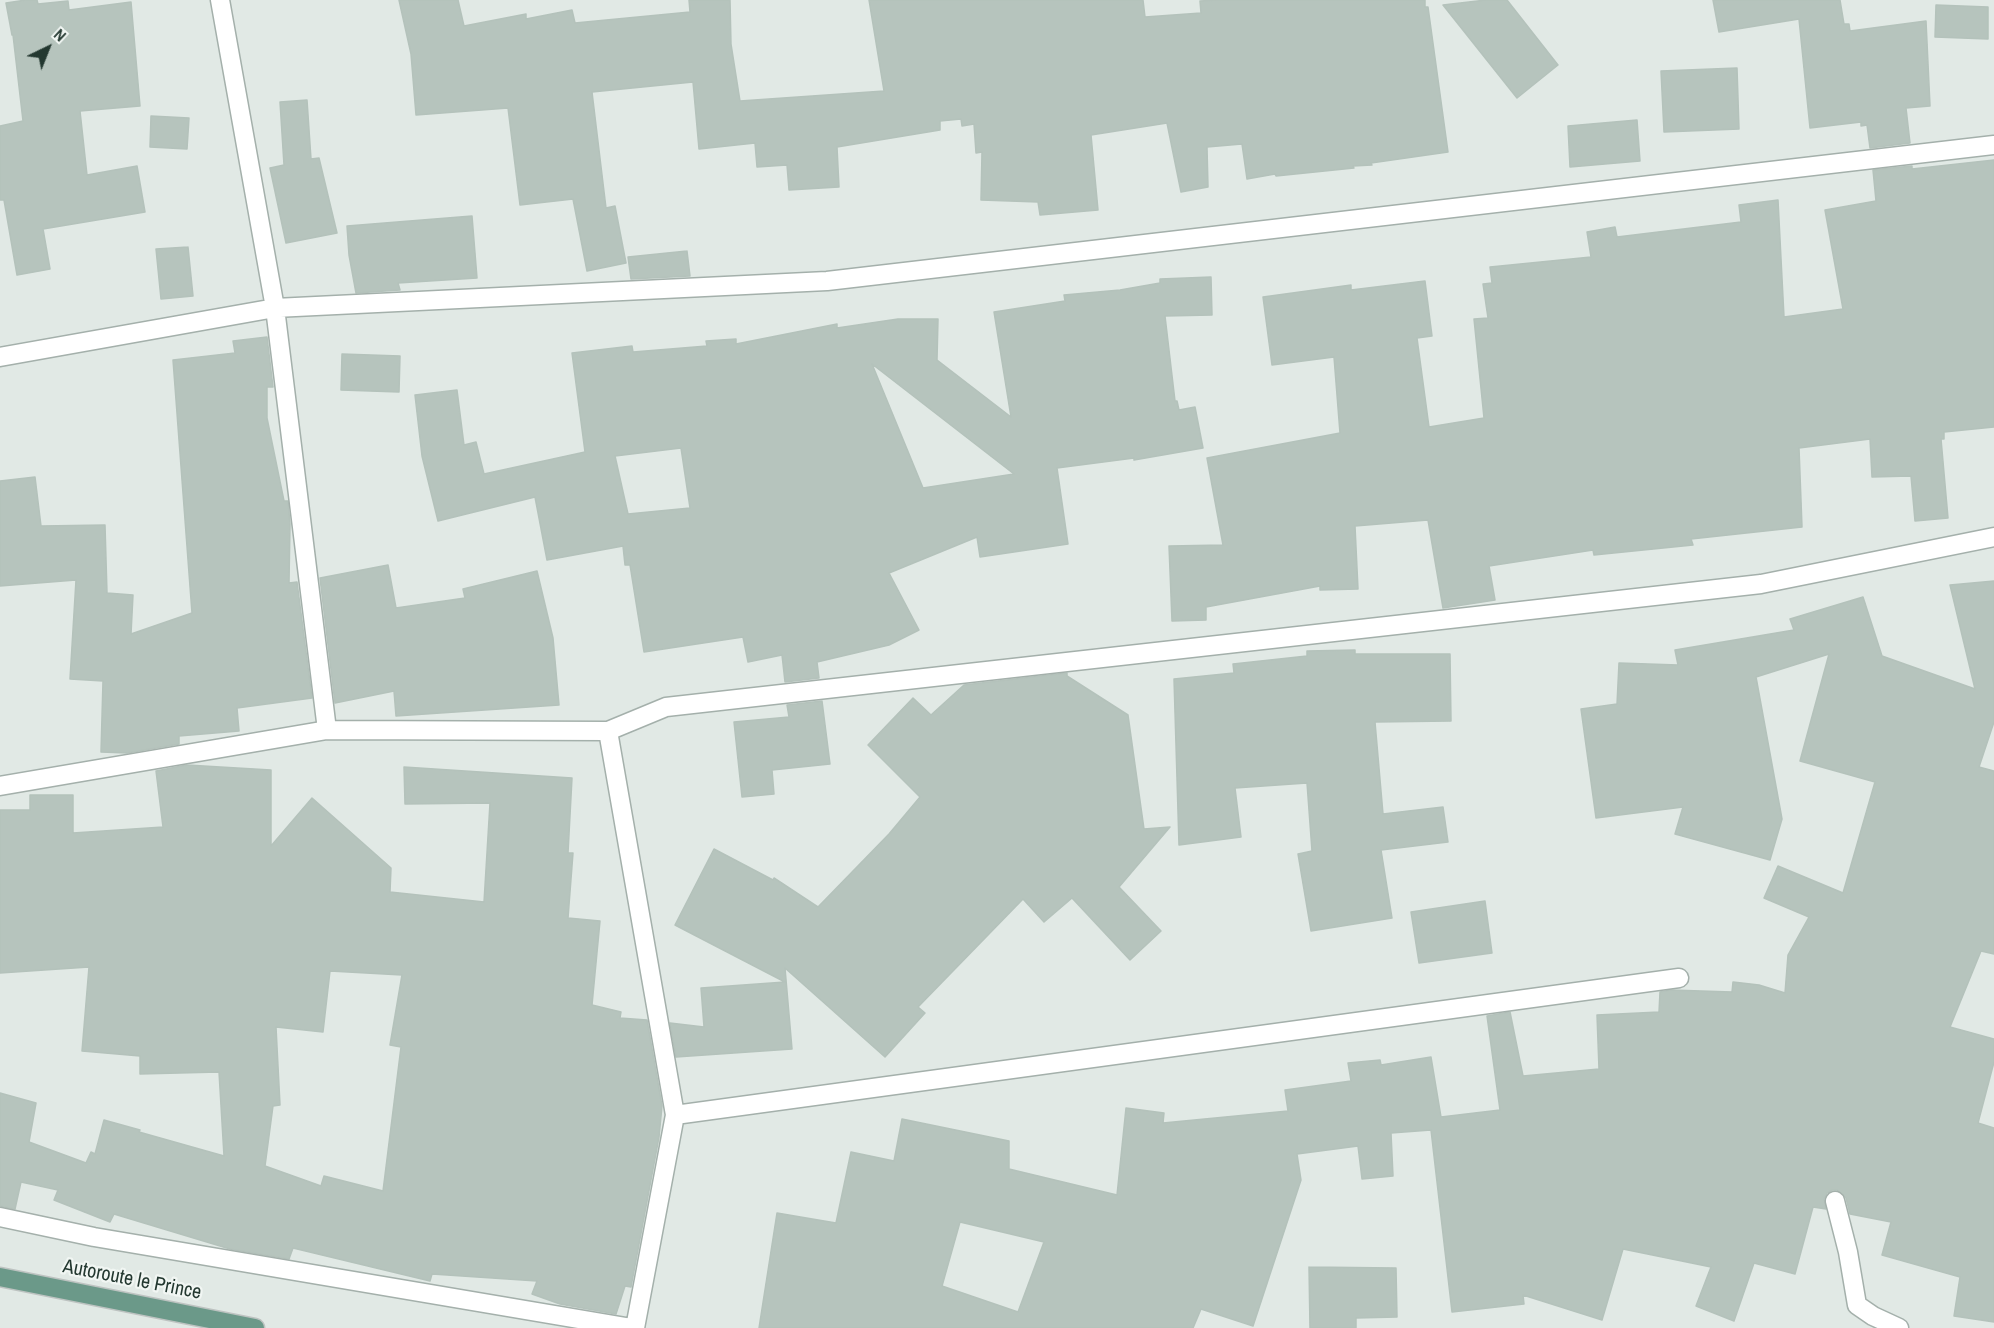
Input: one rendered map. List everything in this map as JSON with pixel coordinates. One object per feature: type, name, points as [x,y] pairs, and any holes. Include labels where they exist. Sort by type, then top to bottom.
[{"type":"main road","name":"Autoroute le Prince","points":[[0,1277],[255,1328]]},
{"type":"street","points":[[220,0],[275,308],[327,730]]},
{"type":"street","points":[[0,357],[275,308],[827,281],[1994,145]]},
{"type":"street","points":[[0,786],[327,730],[608,731],[666,707],[1761,584],[1994,537]]},
{"type":"street","points":[[0,1217],[105,1239],[634,1328],[675,1115],[608,731]]},
{"type":"street","points":[[675,1115],[1679,978]]},
{"type":"street","points":[[1835,1201],[1848,1252],[1857,1305],[1873,1316],[1899,1328]]},
{"type":"building","points":[[37,0],[38,4],[68,1],[69,10],[131,2],[140,106],[80,111],[87,175],[137,166],[145,212],[43,229],[50,269],[17,275],[4,200],[0,200],[0,126],[23,121],[13,35],[6,3]]},
{"type":"building","points":[[399,0],[458,0],[464,26],[526,14],[526,19],[572,10],[575,23],[690,12],[689,0],[730,0],[731,44],[740,101],[884,91],[869,0],[1143,0],[1145,17],[1201,13],[1200,1],[1425,0],[1425,7],[1428,7],[1448,152],[1353,166],[1354,168],[1276,176],[1275,174],[1247,179],[1242,144],[1207,147],[1208,187],[1181,192],[1167,123],[1091,135],[1098,210],[1040,215],[1038,202],[981,200],[982,152],[976,153],[974,124],[962,126],[961,119],[940,121],[940,130],[837,147],[839,187],[789,190],[787,165],[757,167],[755,143],[699,149],[693,82],[592,92],[606,208],[615,206],[626,263],[587,271],[573,199],[520,205],[508,108],[416,115],[411,54]]},
{"type":"building","points":[[1507,0],[1558,65],[1517,98],[1443,5]]},
{"type":"building","points":[[1713,0],[1840,0],[1844,24],[1849,24],[1850,31],[1926,21],[1930,106],[1906,108],[1910,143],[1870,148],[1867,125],[1861,126],[1861,122],[1810,128],[1799,19],[1719,32]]},
{"type":"building","points":[[1936,5],[1988,7],[1988,39],[1935,37]]},
{"type":"building","points":[[1737,68],[1739,129],[1664,132],[1661,71]]},
{"type":"building","points":[[307,100],[311,159],[319,158],[337,233],[286,243],[270,168],[284,165],[280,102]]},
{"type":"building","points":[[151,116],[189,118],[187,149],[150,147]]},
{"type":"building","points":[[1637,120],[1640,161],[1570,167],[1568,126]]},
{"type":"building","points":[[1994,160],[1994,427],[1944,432],[1944,439],[1941,439],[1948,518],[1915,521],[1911,476],[1872,477],[1870,439],[1799,448],[1802,527],[1691,539],[1693,545],[1594,555],[1593,550],[1489,566],[1495,600],[1443,608],[1428,520],[1355,526],[1358,589],[1320,590],[1320,586],[1206,607],[1206,620],[1172,621],[1169,546],[1223,545],[1207,458],[1340,433],[1334,357],[1272,365],[1263,297],[1351,285],[1351,290],[1425,281],[1432,336],[1417,338],[1429,427],[1484,418],[1474,319],[1488,318],[1483,284],[1492,283],[1490,267],[1591,257],[1587,232],[1615,227],[1617,237],[1741,222],[1739,205],[1778,200],[1784,317],[1843,309],[1825,210],[1876,201],[1873,170],[1912,166],[1912,169]]},
{"type":"building","points":[[472,216],[477,278],[398,283],[400,290],[356,293],[349,255],[347,226]]},
{"type":"building","points":[[188,247],[193,296],[161,299],[156,249]]},
{"type":"building","points":[[687,251],[690,276],[631,279],[628,257]]},
{"type":"building","points":[[1211,277],[1212,315],[1165,316],[1175,401],[1177,401],[1179,410],[1195,407],[1203,448],[1134,460],[1134,458],[1057,468],[1068,544],[980,557],[977,537],[889,573],[919,630],[889,645],[817,662],[819,678],[785,682],[782,655],[748,662],[743,637],[644,652],[630,565],[625,565],[623,546],[547,560],[535,497],[438,521],[422,456],[415,395],[457,390],[464,445],[476,442],[484,474],[585,452],[572,353],[632,346],[633,352],[707,346],[706,341],[736,339],[736,344],[837,324],[837,328],[898,319],[938,319],[937,360],[1011,417],[994,312],[1065,301],[1064,295],[1120,290],[1160,283],[1160,279]],"holes":[[[872,364],[1014,474],[923,488]],[[681,448],[690,508],[628,514],[615,456]]]},
{"type":"building","points":[[267,337],[273,387],[267,387],[267,418],[284,501],[288,501],[289,583],[297,582],[312,698],[237,708],[239,731],[179,736],[179,744],[127,753],[101,752],[103,681],[70,679],[76,580],[0,586],[0,481],[35,477],[41,526],[105,525],[107,593],[133,595],[131,634],[192,613],[173,360],[235,353],[233,341]]},
{"type":"building","points":[[342,354],[400,356],[399,392],[341,390]]},
{"type":"building","points":[[388,565],[396,608],[465,598],[463,589],[537,571],[553,638],[559,705],[396,716],[394,691],[335,703],[320,578]]},
{"type":"building","points":[[1994,581],[1994,722],[1979,767],[1994,771],[1994,954],[1981,951],[1950,1027],[1994,1039],[1994,1062],[1978,1123],[1994,1128],[1994,1322],[1954,1316],[1960,1277],[1882,1255],[1891,1222],[1850,1214],[1846,1198],[1837,1190],[1827,1193],[1824,1199],[1826,1209],[1813,1207],[1795,1274],[1754,1263],[1734,1321],[1696,1306],[1711,1267],[1623,1249],[1602,1320],[1523,1295],[1524,1304],[1452,1312],[1431,1130],[1391,1133],[1393,1176],[1362,1179],[1358,1146],[1297,1154],[1301,1180],[1253,1326],[1201,1309],[1193,1328],[759,1328],[777,1213],[836,1223],[851,1152],[894,1161],[902,1119],[1009,1141],[1009,1169],[1117,1195],[1126,1108],[1164,1113],[1163,1123],[1288,1111],[1285,1090],[1351,1081],[1348,1063],[1380,1060],[1381,1065],[1431,1057],[1441,1117],[1500,1110],[1487,1016],[1510,1012],[1523,1076],[1599,1069],[1597,1015],[1659,1012],[1660,992],[1671,990],[1732,992],[1733,982],[1759,985],[1785,993],[1788,955],[1809,917],[1764,898],[1778,866],[1843,893],[1875,782],[1800,761],[1829,654],[1756,677],[1782,819],[1770,860],[1675,834],[1683,807],[1596,818],[1581,709],[1617,704],[1619,663],[1678,665],[1675,650],[1794,630],[1790,619],[1863,597],[1882,656],[1975,689],[1950,585]],"holes":[[[960,1222],[1044,1242],[1018,1312],[942,1286]]]},
{"type":"building","points":[[1355,650],[1355,654],[1450,654],[1451,721],[1375,722],[1383,814],[1443,807],[1448,842],[1381,850],[1392,918],[1311,931],[1298,854],[1312,851],[1307,783],[1235,788],[1241,837],[1179,845],[1174,679],[1234,673],[1233,664],[1307,656],[1307,651]]},
{"type":"building","points":[[1067,673],[1067,676],[1128,715],[1144,829],[1170,827],[1119,887],[1161,931],[1130,960],[1072,898],[1044,922],[1023,899],[918,1007],[925,1013],[885,1057],[785,968],[792,1049],[676,1057],[670,1023],[704,1027],[701,988],[785,982],[675,925],[714,849],[773,880],[774,878],[818,907],[889,834],[920,797],[868,745],[913,698],[931,715],[964,685]]},
{"type":"building","points":[[822,701],[830,764],[772,770],[774,794],[742,797],[734,722],[789,717],[787,705]]},
{"type":"building","points":[[187,765],[271,770],[271,846],[312,798],[391,868],[390,892],[484,902],[490,803],[405,804],[404,767],[572,778],[568,853],[573,853],[568,918],[600,921],[592,1005],[621,1012],[620,1018],[647,1020],[662,1106],[659,1137],[631,1287],[625,1286],[616,1314],[560,1304],[532,1294],[537,1281],[432,1274],[430,1281],[293,1248],[289,1259],[230,1249],[114,1214],[110,1222],[54,1200],[58,1190],[21,1182],[15,1209],[0,1206],[0,1093],[36,1103],[29,1142],[86,1163],[91,1152],[95,1154],[104,1120],[224,1156],[219,1072],[140,1074],[140,1056],[82,1051],[89,967],[0,973],[0,810],[30,810],[30,795],[73,795],[73,833],[163,827],[156,771]],"holes":[[[330,971],[402,975],[390,1045],[401,1047],[383,1191],[324,1176],[321,1186],[265,1166],[273,1106],[280,1105],[276,1027],[323,1032]]]},
{"type":"building","points":[[1485,901],[1492,953],[1419,963],[1411,912]]},
{"type":"building","points":[[1309,1267],[1396,1268],[1397,1317],[1356,1318],[1356,1328],[1310,1328]]}]
